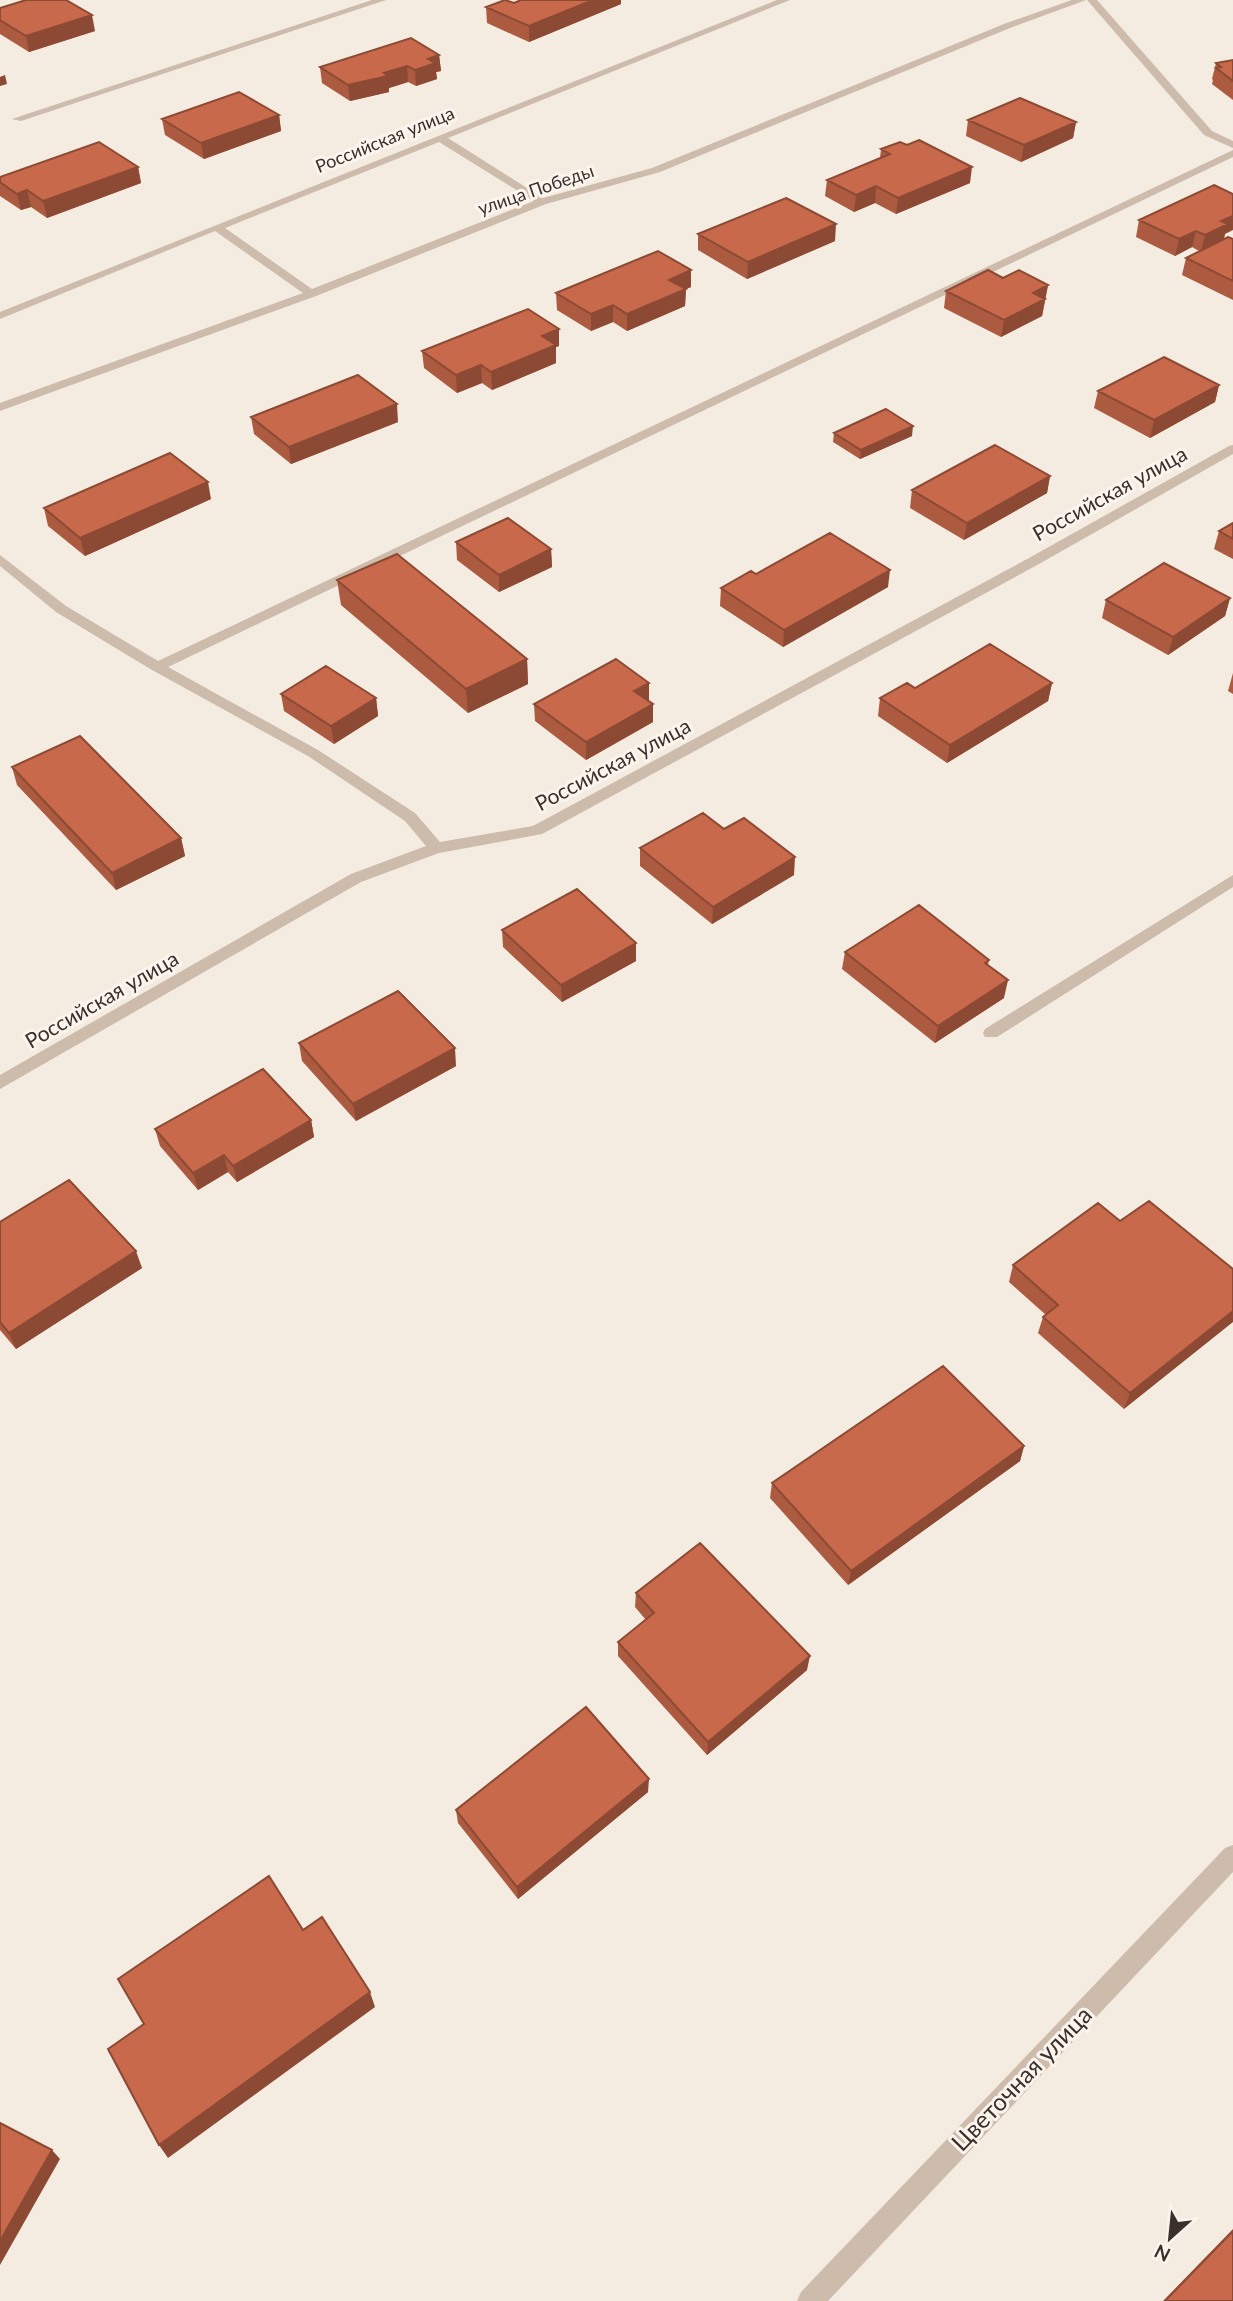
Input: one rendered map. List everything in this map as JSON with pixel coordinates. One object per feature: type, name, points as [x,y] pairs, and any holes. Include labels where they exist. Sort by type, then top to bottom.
[{"type":"street","points":[[17,120],[381,0]]},
{"type":"street","name":"Российская улица","points":[[0,316],[26,303],[785,0]]},
{"type":"street","name":"улица Победы","points":[[0,407],[312,294],[542,202],[656,170],[1007,26],[1081,0]]},
{"type":"street","points":[[1091,0],[1208,133],[1233,145]]},
{"type":"street","points":[[440,138],[542,202]]},
{"type":"street","points":[[157,667],[1233,153]]},
{"type":"street","points":[[218,228],[312,294]]},
{"type":"street","name":"Российская улица","points":[[0,1083],[356,878],[436,848],[537,830],[1034,561],[1233,449]]},
{"type":"street","points":[[0,559],[61,609],[157,667],[313,753],[410,817],[436,848]]},
{"type":"street","points":[[991,1033],[1233,880]]},
{"type":"street","name":"Цветочная улица","points":[[810,2301],[1233,1856]]},
{"type":"building","points":[[26,0],[66,0],[92,15],[26,36],[0,20],[0,8]]},
{"type":"building","points":[[505,0],[514,3],[521,0],[593,0],[529,26],[486,7]]},
{"type":"building","points":[[411,38],[439,55],[428,59],[436,63],[415,70],[407,66],[384,73],[388,76],[348,85],[320,67]]},
{"type":"building","points":[[1233,60],[1233,81],[1216,68],[1221,67],[1216,63]]},
{"type":"building","points":[[239,92],[279,115],[201,143],[162,119]]},
{"type":"building","points":[[1020,98],[1076,122],[1024,145],[968,120]]},
{"type":"building","points":[[919,140],[972,167],[898,198],[876,186],[856,195],[827,180],[890,154],[881,149],[900,142],[907,145]]},
{"type":"building","points":[[99,142],[138,167],[43,201],[27,190],[17,194],[0,182],[0,177]]},
{"type":"building","points":[[1214,185],[1233,194],[1233,216],[1221,221],[1228,224],[1205,235],[1196,231],[1179,239],[1139,220]]},
{"type":"building","points":[[786,198],[836,224],[748,262],[698,234]]},
{"type":"building","points":[[1228,237],[1233,239],[1233,281],[1186,258]]},
{"type":"building","points":[[658,251],[691,270],[669,280],[686,289],[627,314],[613,305],[591,314],[556,293]]},
{"type":"building","points":[[988,270],[1003,278],[1019,270],[1048,285],[1033,293],[1045,299],[1004,320],[946,291]]},
{"type":"building","points":[[528,309],[559,329],[542,336],[556,345],[491,372],[481,365],[456,375],[422,351]]},
{"type":"building","points":[[1164,357],[1219,385],[1154,420],[1098,391]]},
{"type":"building","points":[[358,375],[397,404],[289,447],[251,417]]},
{"type":"building","points":[[886,409],[913,426],[861,450],[834,433]]},
{"type":"building","points":[[995,445],[1050,476],[967,523],[912,490]]},
{"type":"building","points":[[170,453],[208,482],[80,538],[44,508]]},
{"type":"building","points":[[508,518],[551,549],[499,575],[456,542]]},
{"type":"building","points":[[1233,523],[1233,539],[1219,531]]},
{"type":"building","points":[[830,533],[890,570],[784,630],[721,588],[751,571],[756,574]]},
{"type":"building","points":[[397,554],[527,659],[466,689],[337,580]]},
{"type":"building","points":[[1164,563],[1230,598],[1173,637],[1106,600]]},
{"type":"building","points":[[990,644],[1052,683],[950,745],[880,698],[907,683],[915,688]]},
{"type":"building","points":[[616,659],[649,683],[634,691],[653,704],[586,742],[534,704]]},
{"type":"building","points":[[326,666],[376,698],[331,726],[281,694]]},
{"type":"building","points":[[80,736],[181,838],[112,873],[12,767]]},
{"type":"building","points":[[703,813],[724,829],[744,818],[795,857],[713,907],[640,848]]},
{"type":"building","points":[[577,889],[636,943],[561,985],[502,930]]},
{"type":"building","points":[[919,905],[989,960],[985,963],[1008,980],[938,1026],[845,952]]},
{"type":"building","points":[[398,991],[455,1048],[353,1104],[299,1043]]},
{"type":"building","points":[[263,1069],[311,1120],[233,1166],[224,1155],[193,1173],[155,1129]]},
{"type":"building","points":[[69,1180],[136,1251],[9,1333],[0,1322],[0,1222]]},
{"type":"building","points":[[1149,1201],[1233,1269],[1233,1311],[1130,1393],[1043,1317],[1058,1305],[1013,1265],[1098,1203],[1120,1221]]},
{"type":"building","points":[[943,1366],[1024,1446],[851,1571],[772,1483]]},
{"type":"building","points":[[700,1543],[810,1656],[708,1742],[618,1642],[654,1613],[636,1593]]},
{"type":"building","points":[[586,1707],[649,1779],[517,1887],[456,1810]]},
{"type":"building","points":[[269,1876],[303,1930],[322,1917],[370,1992],[159,2145],[108,2049],[144,2024],[118,1979]]},
{"type":"building","points":[[0,2123],[52,2150],[0,2241]]},
{"type":"building","points":[[1233,2231],[1233,2301],[1165,2301]]}]
